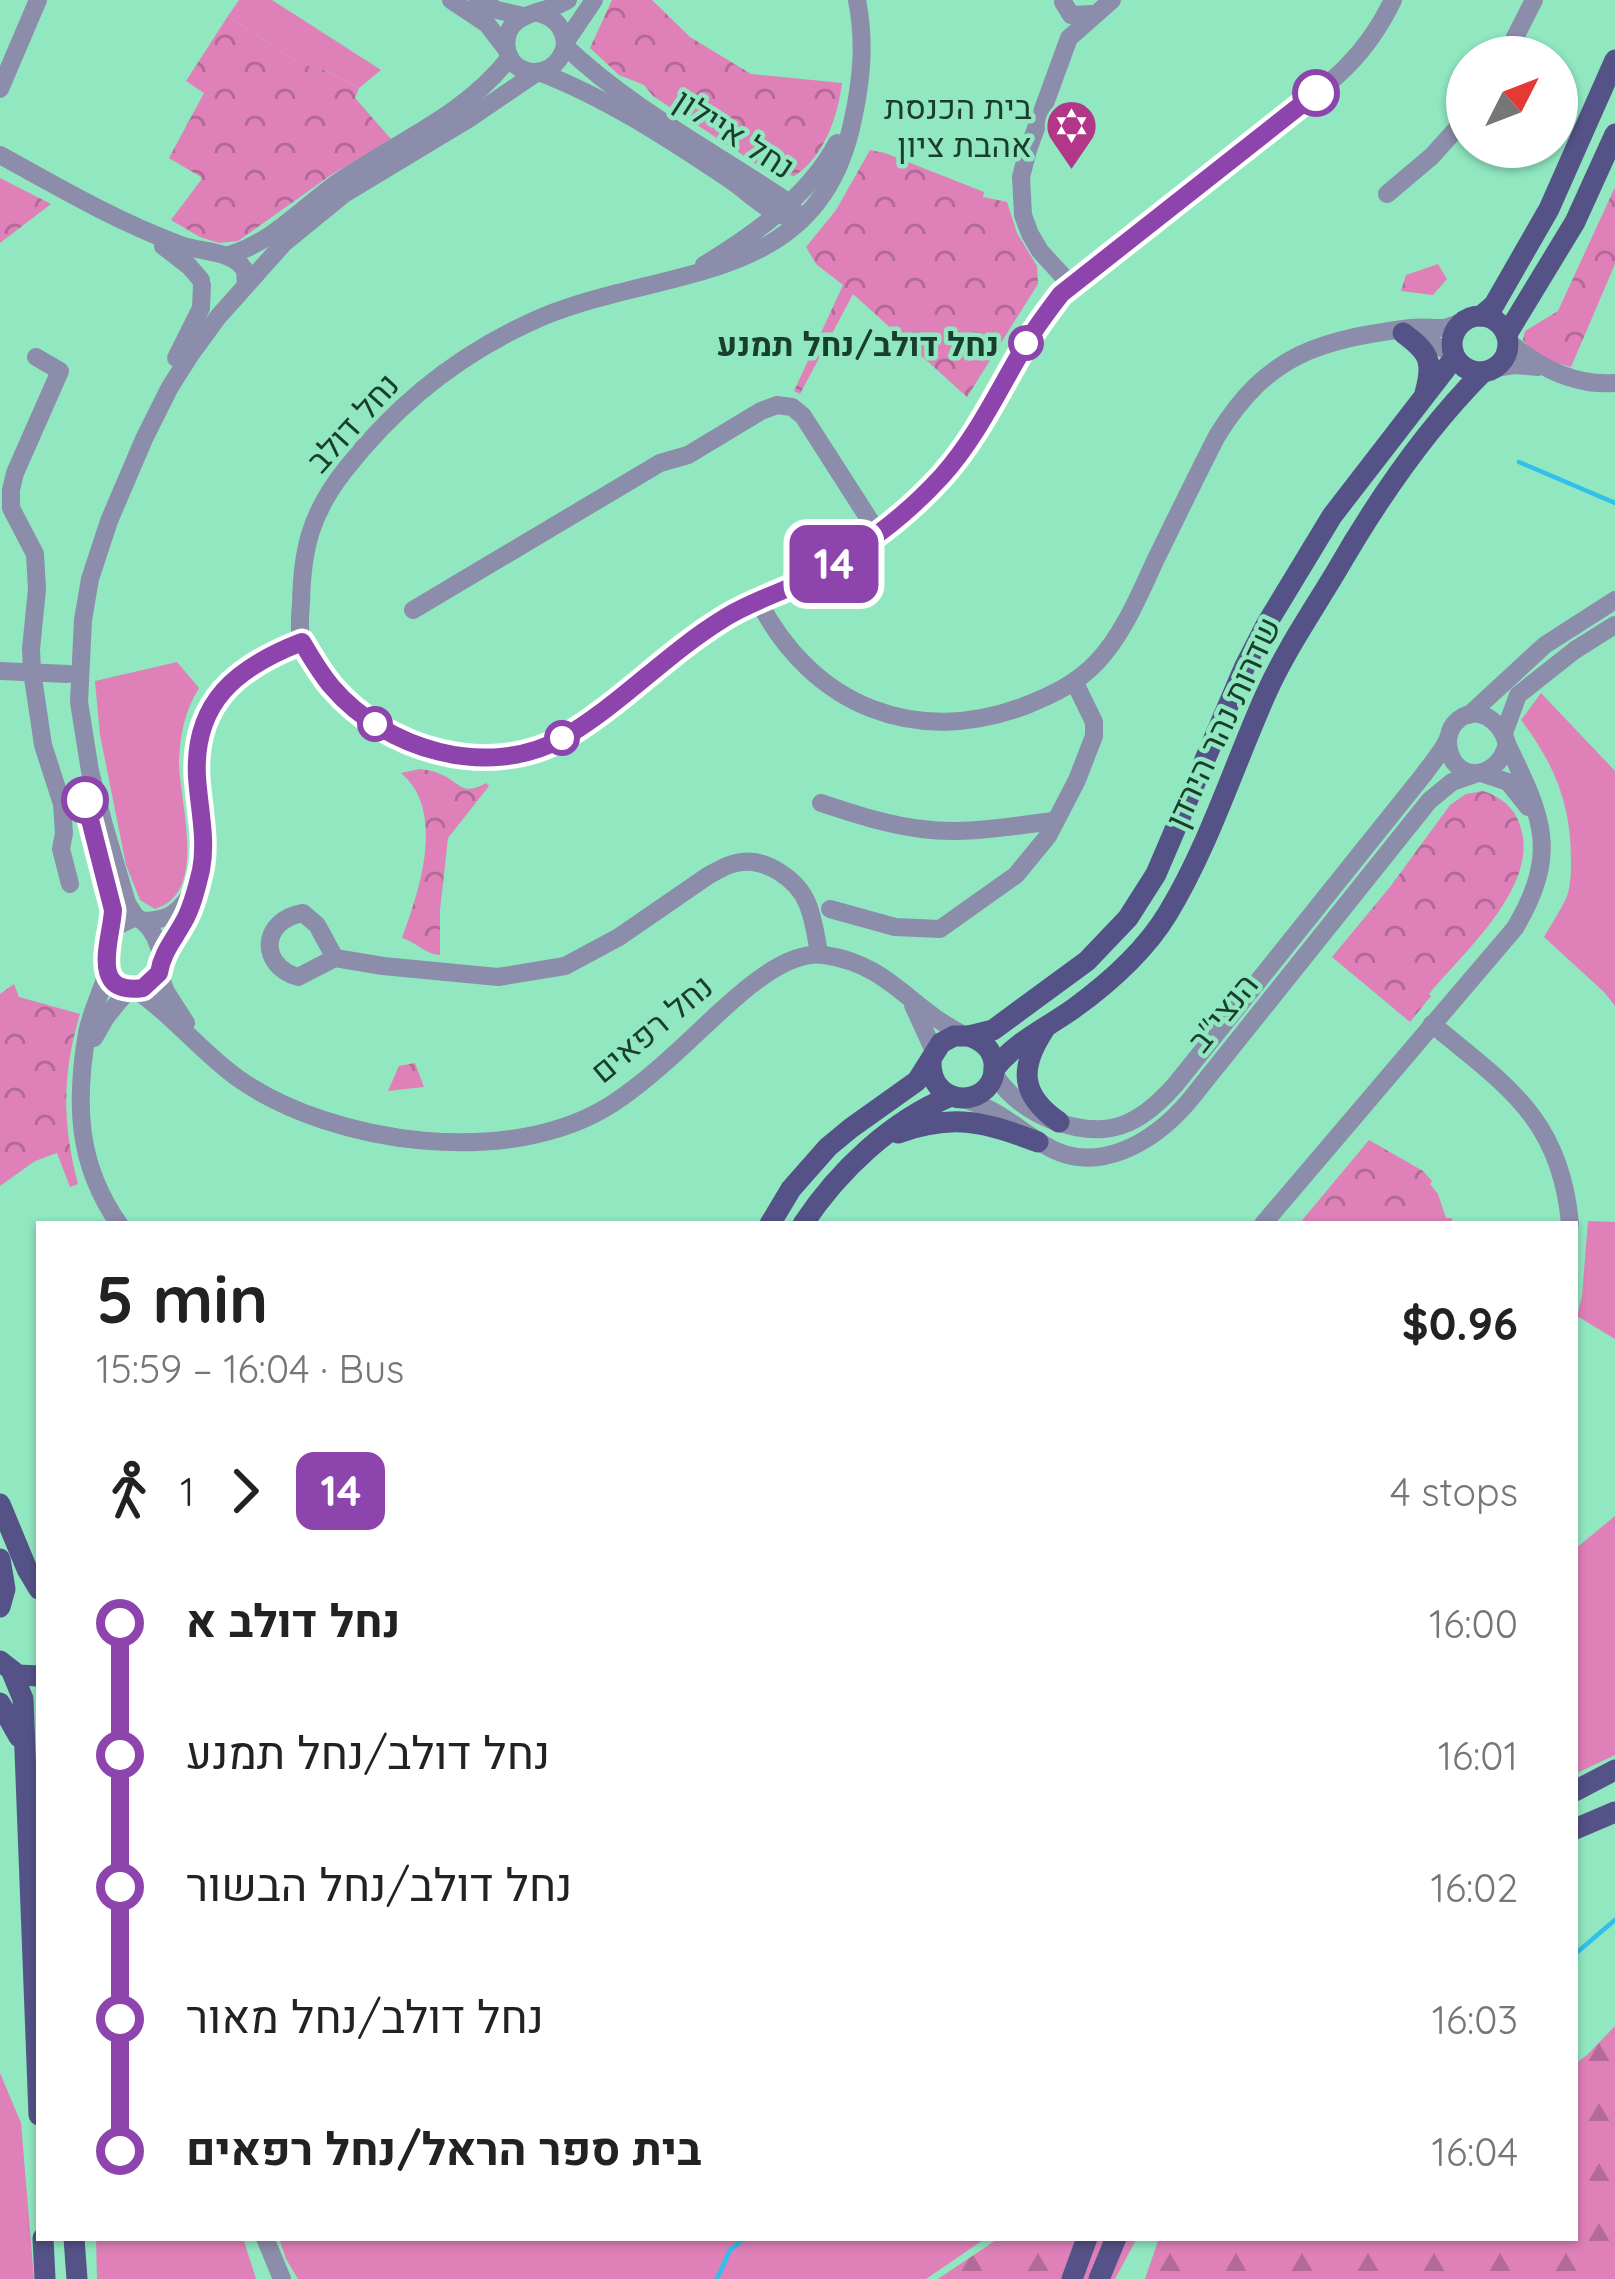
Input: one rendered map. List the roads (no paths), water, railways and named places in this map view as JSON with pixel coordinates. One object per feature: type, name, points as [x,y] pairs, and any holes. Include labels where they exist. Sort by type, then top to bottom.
[{"type":"main road","points":[[1615,60],[1549,209],[1494,305],[1454,334],[1454,356],[1466,369],[1489,370],[1504,358],[1507,338],[1575,222],[1615,134]]},
{"type":"main road","points":[[1473,318],[1498,322],[1507,338]]},
{"type":"main road","points":[[1400,332],[1429,358],[1430,377],[1420,404]]},
{"type":"main road","name":"שדרות נהר הירדן","points":[[966,1035],[993,1030],[1058,984],[1106,943],[1141,899],[1267,625],[1332,516],[1454,356]]},
{"type":"main road","name":"שדרות נהר הירדן","points":[[994,1072],[1021,1041],[1090,996],[1127,964],[1169,911],[1298,630],[1356,536],[1434,426],[1489,370]]},
{"type":"main road","points":[[1048,1025],[1031,1052],[1026,1072],[1038,1104],[1059,1122]]},
{"type":"main road","points":[[772,1221],[791,1189],[828,1147],[917,1081],[945,1040],[966,1035],[986,1046],[994,1072],[984,1090],[914,1113],[888,1132],[828,1190],[805,1221]]},
{"type":"main road","points":[[933,1056],[935,1084],[956,1098]]},
{"type":"main road","points":[[872,1149],[914,1128],[962,1120],[991,1124],[1038,1142]]},
{"type":"main road","points":[[0,1502],[36,1552]]},
{"type":"main road","points":[[0,1502],[36,1586]]},
{"type":"main road","points":[[0,1558],[4,1588],[0,1608]]},
{"type":"main road","points":[[0,1608],[16,1597],[36,1593]]},
{"type":"main road","points":[[4,1667],[36,1676]]},
{"type":"main road","points":[[4,1667],[23,1699],[36,2032]]},
{"type":"main road","points":[[0,1703],[15,1725],[26,1760]]},
{"type":"main road","points":[[1578,1790],[1615,1771]]},
{"type":"main road","points":[[1578,1827],[1615,1811]]},
{"type":"main road","points":[[44,2241],[45,2279]]},
{"type":"main road","points":[[74,2241],[77,2279]]},
{"type":"main road","points":[[1072,2279],[1087,2241]]},
{"type":"main road","points":[[1100,2279],[1115,2241]]},
{"type":"street","points":[[0,89],[38,0]]},
{"type":"street","points":[[451,0],[487,24],[524,70],[538,73]]},
{"type":"street","points":[[478,0],[497,10],[555,20],[566,45]]},
{"type":"street","points":[[133,990],[113,980],[108,970],[105,946],[113,910],[78,773],[67,704],[73,618],[80,576],[99,517],[135,434],[196,322],[204,267],[209,260],[251,248],[337,183],[475,96],[509,54],[510,29],[568,0]]},
{"type":"street","points":[[160,967],[158,945],[128,903],[104,825],[79,703],[90,579],[109,521],[162,404],[191,354],[284,243],[344,194],[551,69],[594,0]]},
{"type":"street","name":"נחל דולב","points":[[302,642],[301,579],[314,519],[326,495],[380,427],[418,392],[454,364],[540,318],[721,268],[761,251],[801,220],[832,180],[847,148],[860,96],[862,33],[856,0]]},
{"type":"street","points":[[1071,285],[1030,233],[1020,191],[1028,150],[1069,38],[1112,0]]},
{"type":"street","points":[[86,1053],[106,1017],[133,990],[149,985],[183,924],[202,858],[197,763],[204,721],[215,700],[244,670],[302,642],[333,688],[368,720],[437,752],[493,758],[525,753],[572,733],[678,648],[739,609],[844,559],[940,478],[982,424],[1032,333],[1071,285],[1345,70],[1370,43],[1393,0]]},
{"type":"street","points":[[1516,36],[1534,0]]},
{"type":"street","points":[[1062,1],[1072,15],[1095,13]]},
{"type":"street","points":[[1062,1],[1069,38]]},
{"type":"street","name":"נחל איילון","points":[[566,45],[599,77],[782,208]]},
{"type":"street","name":"נחל איילון","points":[[538,73],[614,107],[801,220]]},
{"type":"street","name":"נחל דולב","points":[[689,274],[741,243],[820,171],[854,113]]},
{"type":"street","points":[[1387,194],[1446,140]]},
{"type":"street","points":[[0,155],[145,232],[242,264],[247,278],[241,291],[216,299],[189,266],[145,232]]},
{"type":"street","points":[[758,600],[779,636],[820,679],[862,704],[937,724],[984,718],[1041,700],[1075,683],[1124,626],[1184,500],[1236,406],[1256,385],[1286,362],[1339,339],[1413,328],[1445,330],[1473,318]]},
{"type":"street","points":[[1400,332],[1454,356]]},
{"type":"street","points":[[1507,338],[1545,368]]},
{"type":"street","points":[[36,357],[60,371],[15,473],[11,508],[35,554],[32,671],[44,745],[62,804],[61,849],[70,884]]},
{"type":"street","points":[[1489,370],[1514,365],[1545,368],[1585,382],[1615,383]]},
{"type":"street","points":[[413,610],[660,463],[688,455],[777,405],[792,407],[803,416],[878,533]]},
{"type":"street","points":[[1540,832],[1518,791],[1503,779],[1465,771],[1454,763],[1448,739],[1454,725],[1545,645],[1615,599]]},
{"type":"street","points":[[1479,773],[1496,766],[1504,754],[1518,695],[1575,650],[1615,626]]},
{"type":"street","points":[[0,671],[68,674]]},
{"type":"street","points":[[830,909],[895,927],[940,929],[1016,875],[1037,852],[1077,780],[1094,736],[1094,722],[1075,683]]},
{"type":"street","points":[[1266,1221],[1516,928],[1531,902],[1542,858],[1535,802],[1495,721],[1469,715]]},
{"type":"street","name":"הנצי\"ב","points":[[994,1072],[1012,1097],[1028,1109],[1070,1127],[1103,1130],[1136,1120],[1163,1098],[1448,739]]},
{"type":"street","name":"הנצי\"ב","points":[[956,1098],[995,1111],[1057,1152],[1105,1157],[1142,1143],[1190,1101],[1429,801],[1447,784],[1479,773]]},
{"type":"street","points":[[821,803],[883,823],[926,830],[1054,821]]},
{"type":"street","points":[[335,958],[498,977],[566,966],[620,937],[709,875],[746,862],[782,874],[804,896],[819,953],[860,963],[889,978],[942,1024],[966,1035]]},
{"type":"street","points":[[112,928],[121,922],[167,919],[196,888]]},
{"type":"street","name":"נחל רפאים","points":[[133,990],[214,1060],[288,1108],[383,1137],[490,1140],[539,1134],[612,1104],[747,986],[783,964],[819,953]]},
{"type":"street","name":"נחל רפאים","points":[[160,967],[175,1007],[214,1060]]},
{"type":"street","points":[[108,970],[88,1027],[80,1118],[85,1154],[117,1221]]},
{"type":"street","points":[[910,1000],[933,1056]]},
{"type":"street","points":[[1432,1024],[1530,1111],[1559,1165],[1569,1221]]},
{"type":"street","points":[[266,2241],[282,2279]]},
{"type":"waterway","points":[[1519,462],[1615,503]]},
{"type":"waterway","points":[[1578,1951],[1615,1920]]},
{"type":"waterway","points":[[717,2279],[730,2250],[741,2241]]},
{"type":"place","name":"בית הכנסת אהבת ציון","points":[[1071,171]]},
{"type":"place","name":"נחל דולב/נחל תמנע","points":[[1026,343]]}]
